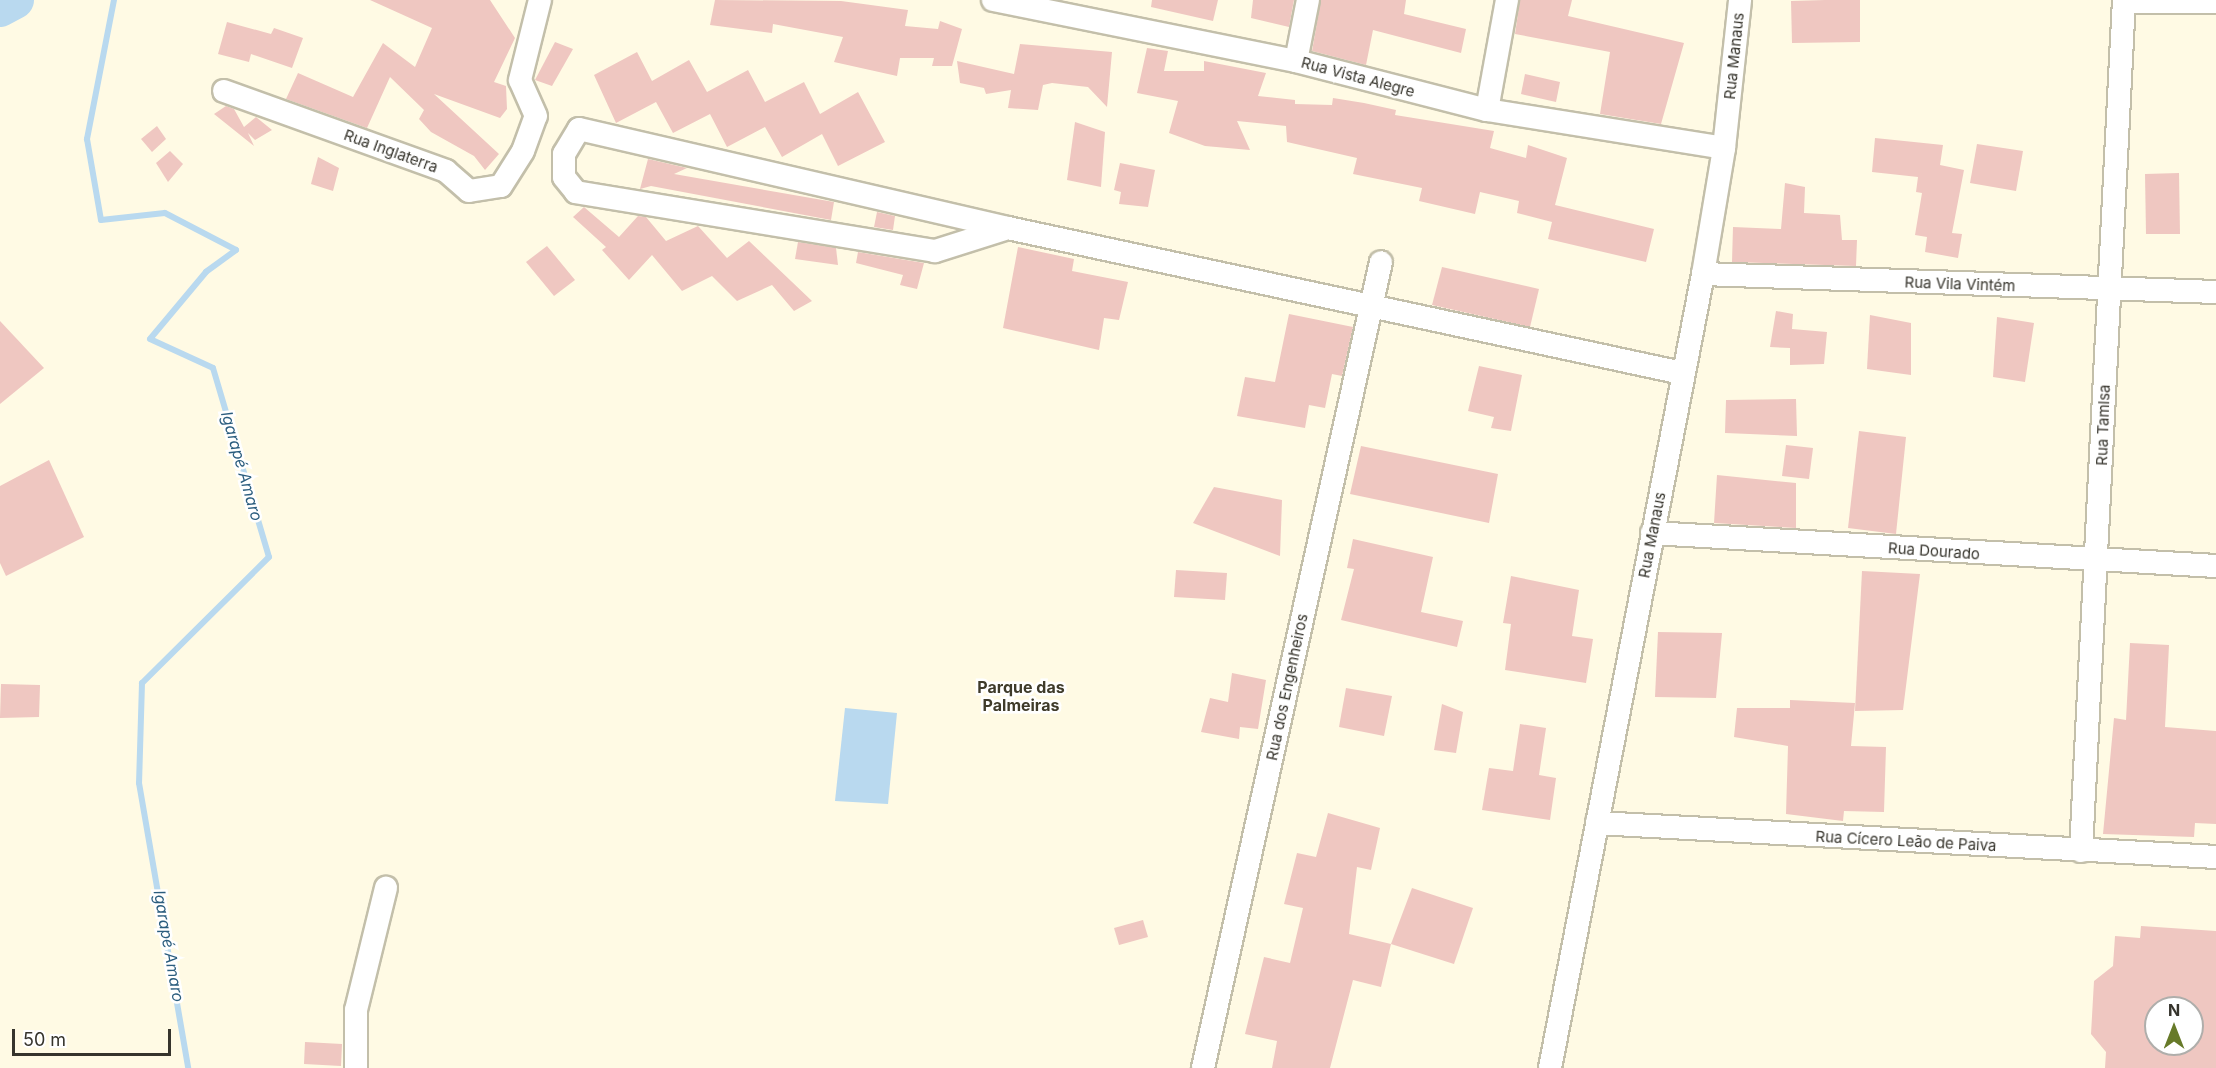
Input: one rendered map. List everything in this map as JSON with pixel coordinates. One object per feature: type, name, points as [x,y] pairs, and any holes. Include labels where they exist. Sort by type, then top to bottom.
[{"type":"street","name":"Rua Inglaterra","points":[[224,90],[446,171],[469,191],[501,186],[523,151],[536,116],[520,80],[540,0]]},
{"type":"street","name":"Rua Vista Alegre","points":[[993,0],[1111,10],[1487,110],[1724,148]]},
{"type":"street","points":[[1296,61],[1308,0]]},
{"type":"street","points":[[1487,110],[1507,0]]},
{"type":"street","name":"Rua Manaus","points":[[1550,1068],[1682,373],[1703,274],[1724,148],[1740,0]]},
{"type":"street","points":[[2124,1],[2216,2]]},
{"type":"street","name":"Rua Tamlsa","points":[[2081,851],[2099,562],[2107,289],[2124,1]]},
{"type":"street","points":[[1008,228],[934,251],[576,192],[564,177],[564,154],[579,129],[1008,228],[1682,373]]},
{"type":"street","name":"Rua dos Engenheiros","points":[[1203,1068],[1381,262]]},
{"type":"street","name":"Rua Vila Vintém","points":[[1703,274],[2216,292]]},
{"type":"street","name":"Rua Dourado","points":[[1652,533],[2099,562],[2216,566]]},
{"type":"street","name":"Rua Cícero Leão de Paiva","points":[[1597,824],[2216,858]]},
{"type":"street","points":[[356,1068],[356,1010],[386,888]]},
{"type":"water","points":[[845,708],[897,713],[888,804],[835,801]]},
{"type":"building","points":[[370,0],[490,0],[515,38],[494,82],[506,86],[507,109],[500,118],[434,94],[499,154],[485,170],[474,156],[431,132],[419,119],[424,110],[390,77],[367,128],[286,99],[298,73],[353,97],[383,43],[415,67],[432,28]]},
{"type":"building","points":[[715,0],[841,1],[908,10],[905,26],[938,29],[940,21],[962,29],[952,66],[932,66],[934,58],[900,58],[897,76],[834,62],[843,37],[773,24],[772,33],[710,25]]},
{"type":"building","points":[[1152,0],[1218,0],[1213,21],[1151,7]]},
{"type":"building","points":[[1253,0],[1294,0],[1289,27],[1251,18]]},
{"type":"building","points":[[1321,0],[1406,0],[1404,14],[1466,29],[1461,53],[1373,30],[1366,65],[1312,51]]},
{"type":"building","points":[[1520,0],[1572,0],[1568,16],[1684,43],[1661,124],[1600,114],[1610,52],[1515,34]]},
{"type":"building","points":[[1860,0],[1860,42],[1792,43],[1791,1]]},
{"type":"building","points":[[227,22],[271,34],[274,28],[303,38],[292,68],[251,54],[249,62],[218,54]]},
{"type":"building","points":[[555,42],[573,49],[552,86],[535,80]]},
{"type":"building","points":[[1020,44],[1112,52],[1107,107],[1088,87],[1052,83],[1043,85],[1038,110],[1008,108],[1011,90],[986,94],[984,88],[960,83],[957,61],[1014,74]]},
{"type":"building","points":[[1147,48],[1168,51],[1164,71],[1204,71],[1204,61],[1266,73],[1258,96],[1295,100],[1295,104],[1332,105],[1333,98],[1364,103],[1396,110],[1395,115],[1494,131],[1490,148],[1526,158],[1528,145],[1567,158],[1555,205],[1654,229],[1646,262],[1548,239],[1552,222],[1517,213],[1519,201],[1480,192],[1475,214],[1419,201],[1422,188],[1353,174],[1357,158],[1287,142],[1286,126],[1237,121],[1250,150],[1205,146],[1169,133],[1178,101],[1137,93]]},
{"type":"building","points":[[637,52],[652,81],[689,60],[707,92],[748,70],[765,102],[804,82],[820,114],[858,92],[885,142],[838,166],[822,134],[782,157],[765,127],[727,147],[710,114],[673,133],[656,102],[616,123],[594,75]]},
{"type":"building","points":[[1525,74],[1560,82],[1556,102],[1521,94]]},
{"type":"building","points":[[226,106],[234,109],[244,127],[256,117],[272,130],[255,140],[248,133],[254,146],[214,114]]},
{"type":"building","points":[[1075,122],[1105,132],[1101,187],[1067,180]]},
{"type":"building","points":[[157,126],[166,139],[152,152],[141,139]]},
{"type":"building","points":[[1875,138],[1943,145],[1940,165],[1964,170],[1952,233],[1962,234],[1958,258],[1925,252],[1927,237],[1915,235],[1922,193],[1916,192],[1918,177],[1872,172]]},
{"type":"building","points":[[1977,144],[2023,151],[2016,191],[1970,183]]},
{"type":"building","points":[[170,151],[183,164],[168,182],[156,163]]},
{"type":"building","points":[[318,157],[339,168],[333,191],[311,184]]},
{"type":"building","points":[[648,159],[687,168],[674,174],[834,202],[831,220],[651,186],[640,189]]},
{"type":"building","points":[[1120,163],[1155,170],[1148,207],[1119,204],[1121,192],[1114,190]]},
{"type":"building","points":[[2179,173],[2180,234],[2146,234],[2145,174]]},
{"type":"building","points":[[1785,183],[1805,187],[1804,213],[1840,215],[1842,240],[1857,240],[1856,266],[1732,262],[1733,227],[1781,229]]},
{"type":"building","points":[[584,207],[619,237],[638,216],[646,217],[666,241],[698,226],[727,258],[749,241],[812,301],[794,311],[772,285],[737,301],[712,276],[682,291],[652,255],[629,280],[602,250],[606,247],[573,217]]},
{"type":"building","points":[[877,212],[895,216],[893,230],[874,227]]},
{"type":"building","points":[[798,242],[836,248],[838,265],[795,259]]},
{"type":"building","points":[[547,246],[575,280],[554,296],[526,262]]},
{"type":"building","points":[[1018,247],[1074,259],[1072,271],[1128,282],[1119,320],[1104,318],[1099,350],[1003,328]]},
{"type":"building","points":[[858,252],[924,263],[917,289],[900,285],[903,275],[856,263]]},
{"type":"building","points":[[1442,267],[1539,289],[1530,327],[1432,305]]},
{"type":"building","points":[[1776,311],[1793,314],[1792,329],[1827,332],[1824,364],[1790,365],[1790,348],[1770,347]]},
{"type":"building","points":[[1289,314],[1353,327],[1342,376],[1332,374],[1325,408],[1309,405],[1305,428],[1237,416],[1245,377],[1275,382]]},
{"type":"building","points":[[1870,315],[1911,323],[1911,375],[1867,369]]},
{"type":"building","points":[[1997,317],[2034,323],[2025,382],[1993,377]]},
{"type":"building","points":[[0,321],[44,368],[0,404]]},
{"type":"building","points":[[1479,366],[1522,375],[1511,431],[1491,428],[1494,417],[1468,411]]},
{"type":"building","points":[[1796,399],[1797,436],[1725,433],[1726,400]]},
{"type":"building","points":[[1859,431],[1906,437],[1896,534],[1848,528]]},
{"type":"building","points":[[1786,445],[1813,448],[1809,479],[1782,476]]},
{"type":"building","points":[[1361,446],[1498,474],[1489,523],[1350,494]]},
{"type":"building","points":[[49,460],[84,537],[6,576],[0,563],[0,486]]},
{"type":"building","points":[[1717,475],[1796,483],[1796,528],[1714,523]]},
{"type":"building","points":[[1214,487],[1282,500],[1280,556],[1193,523]]},
{"type":"building","points":[[1353,539],[1433,557],[1421,612],[1463,621],[1457,647],[1341,620],[1354,569],[1347,568]]},
{"type":"building","points":[[1176,570],[1227,573],[1225,600],[1174,597]]},
{"type":"building","points":[[1862,571],[1920,574],[1903,710],[1855,711]]},
{"type":"building","points":[[1511,576],[1579,590],[1572,636],[1593,639],[1586,683],[1505,670],[1511,624],[1503,623]]},
{"type":"building","points":[[1658,632],[1722,633],[1716,698],[1655,697]]},
{"type":"building","points":[[2130,643],[2169,645],[2165,727],[2216,731],[2216,824],[2195,823],[2194,837],[2103,834],[2114,718],[2126,720]]},
{"type":"building","points":[[1232,673],[1266,680],[1258,729],[1240,727],[1239,739],[1201,732],[1210,698],[1228,702]]},
{"type":"building","points":[[1,684],[40,685],[39,717],[0,718]]},
{"type":"building","points":[[1346,688],[1392,696],[1384,736],[1339,727]]},
{"type":"building","points":[[1790,700],[1855,703],[1851,746],[1886,747],[1884,812],[1844,811],[1843,821],[1786,814],[1788,746],[1734,737],[1737,708],[1790,708]]},
{"type":"building","points":[[1442,704],[1463,712],[1456,753],[1434,750]]},
{"type":"building","points":[[1520,724],[1546,728],[1539,775],[1556,778],[1550,820],[1482,810],[1489,768],[1513,771]]},
{"type":"building","points":[[1328,813],[1380,828],[1371,870],[1357,867],[1349,934],[1391,944],[1381,987],[1353,980],[1330,1068],[1272,1068],[1277,1041],[1245,1034],[1264,957],[1290,963],[1303,908],[1284,904],[1297,853],[1316,857]]},
{"type":"building","points":[[1412,888],[1473,908],[1454,964],[1391,944]]},
{"type":"building","points":[[1143,920],[1148,937],[1119,945],[1114,928]]},
{"type":"building","points":[[2141,926],[2216,931],[2216,1068],[2105,1068],[2106,1052],[2091,1034],[2094,981],[2113,966],[2115,936],[2140,938]]},
{"type":"building","points":[[305,1042],[342,1044],[341,1066],[304,1064]]},
{"type":"waterway","points":[[0,8],[15,0]]},
{"type":"waterway","name":"Igarapé Amaro","points":[[114,0],[87,139],[101,220],[165,213],[236,250],[206,272],[150,339],[213,368],[269,557],[142,683],[139,783],[188,1068]]},
{"type":"district","name":"Parque das Palmeiras","points":[[1021,696]]}]
